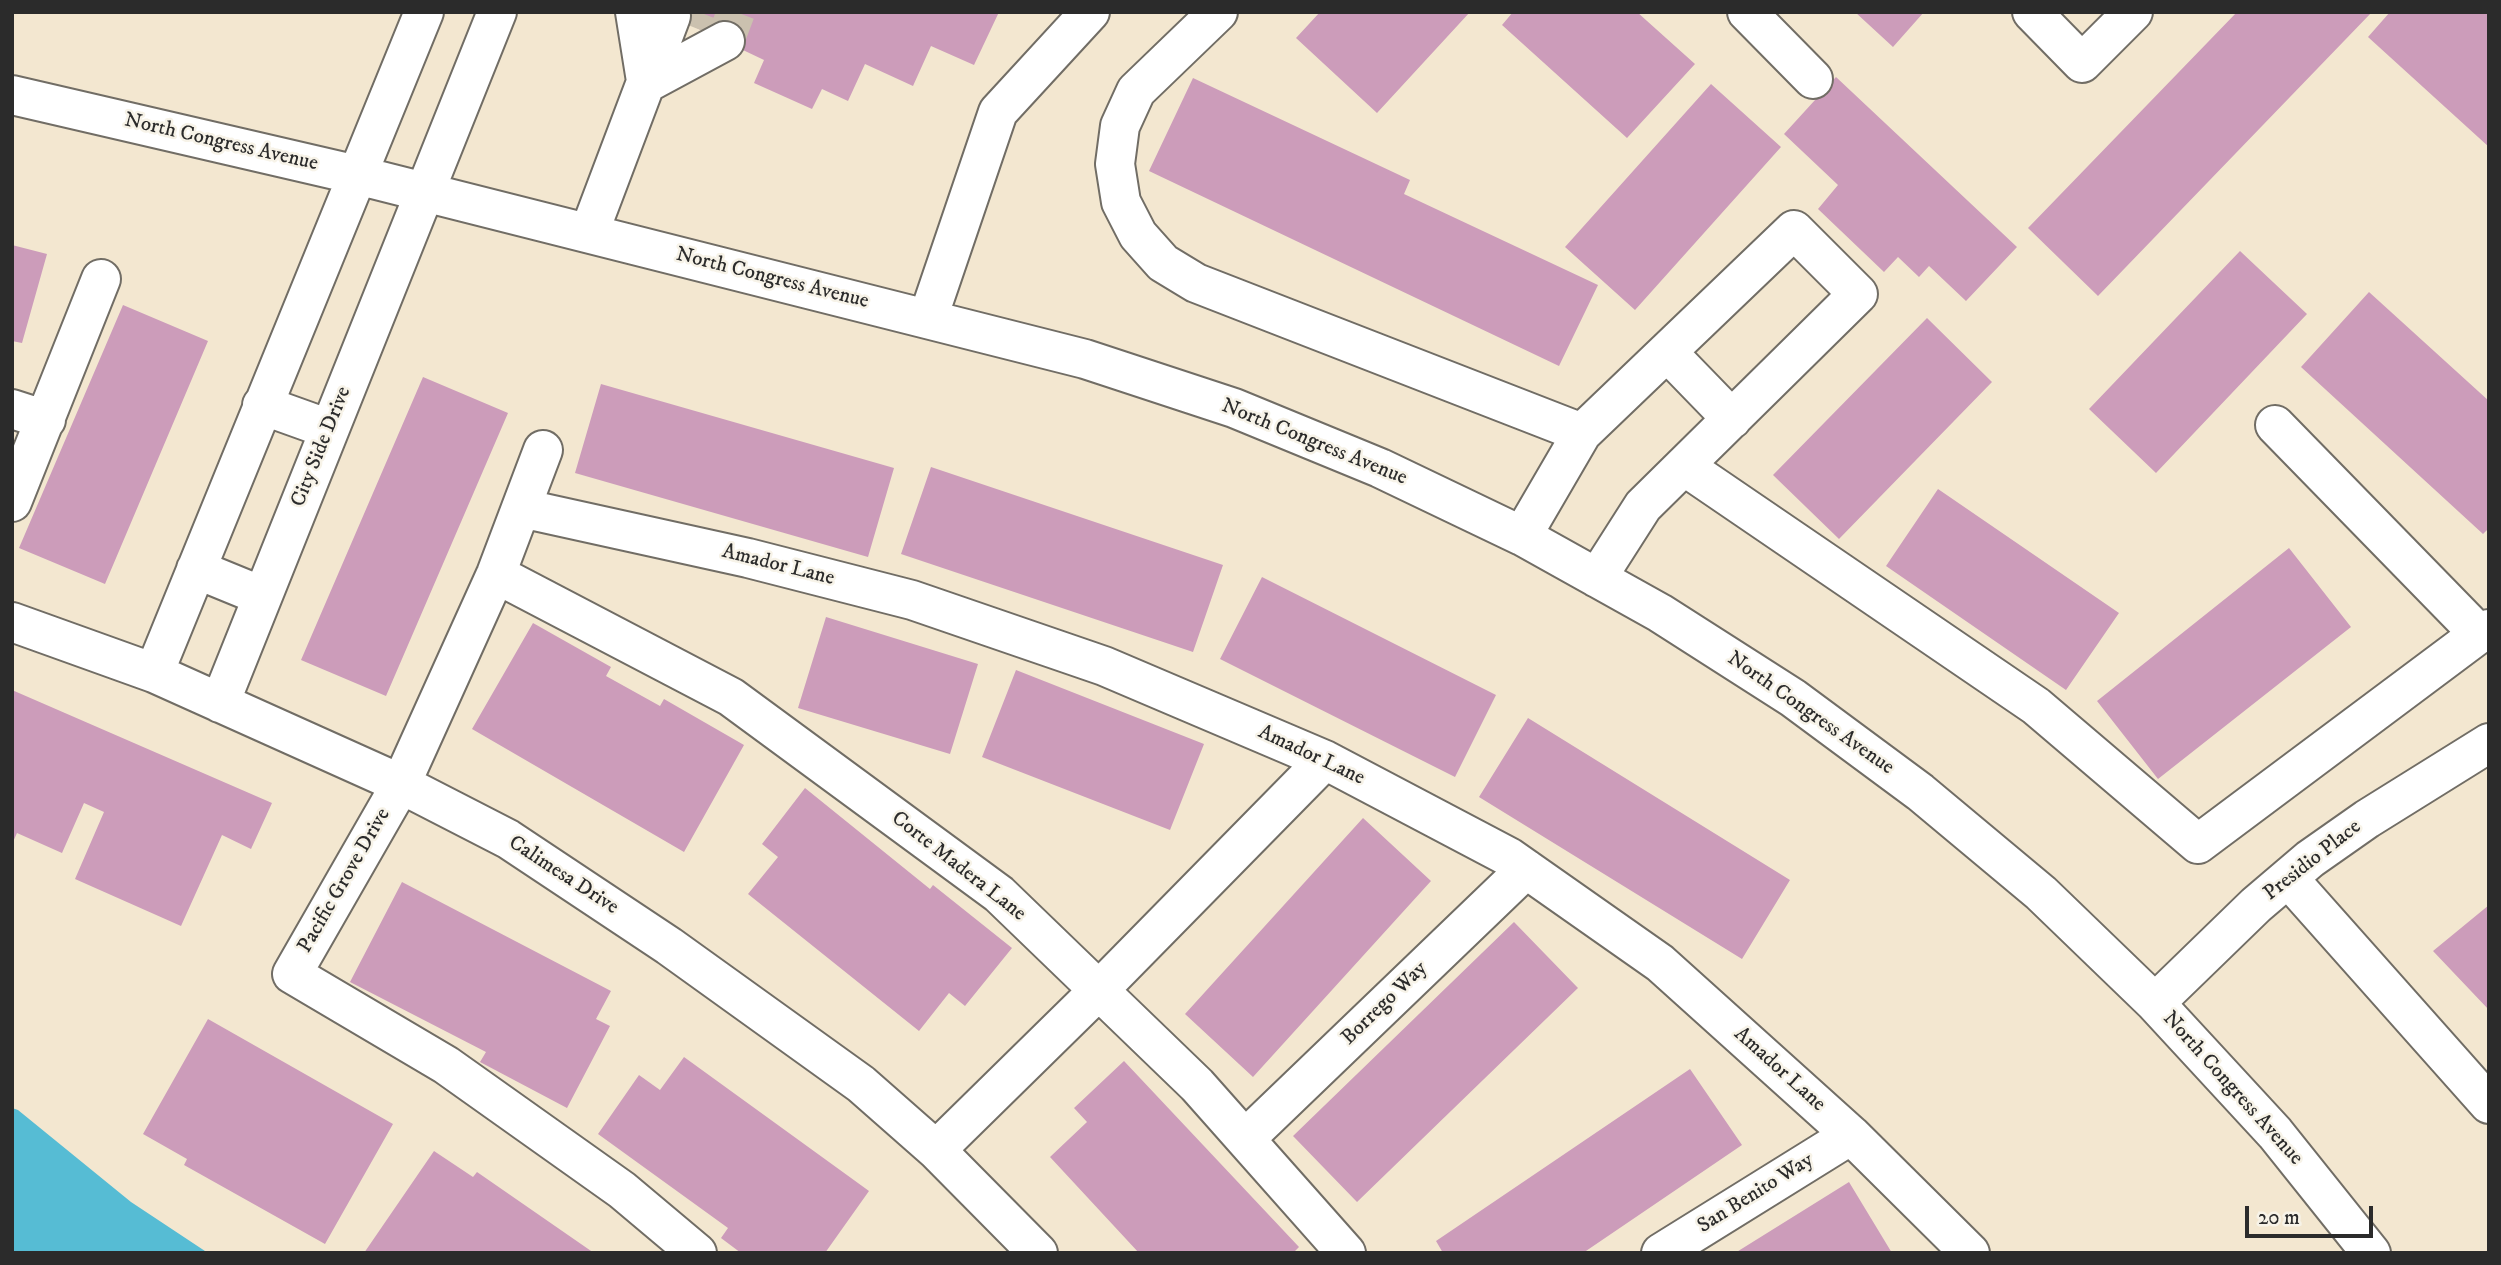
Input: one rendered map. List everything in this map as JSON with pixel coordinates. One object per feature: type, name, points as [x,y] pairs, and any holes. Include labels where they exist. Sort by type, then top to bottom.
[{"type":"street","points":[[153,673],[424,12]]},
{"type":"street","name":"City Side Drive","points":[[220,703],[497,12]]},
{"type":"street","points":[[928,318],[998,112],[1090,12]]},
{"type":"street","points":[[1217,12],[1136,91],[1120,126],[1115,164],[1121,202],[1138,236],[1163,264],[1196,282],[1582,433]]},
{"type":"street","points":[[1747,12],[1813,79]]},
{"type":"street","points":[[2032,12],[2082,63],[2133,12]]},
{"type":"street","points":[[647,83],[681,24]]},
{"type":"street","points":[[589,233],[647,83],[681,24]]},
{"type":"street","name":"North Congress Avenue","points":[[12,95],[357,175],[1084,359],[1234,408],[1380,468],[1522,536],[1660,613],[1793,698],[1920,792],[2041,893],[2155,1003],[2275,1133],[2371,1253]]},
{"type":"street","points":[[1522,536],[1582,433],[1794,230],[1858,294],[1643,506],[1597,578]]},
{"type":"street","points":[[12,502],[29,414],[101,279]]},
{"type":"street","points":[[1668,353],[1732,419]]},
{"type":"street","points":[[262,405],[329,429]]},
{"type":"street","points":[[1684,466],[2036,706],[2198,844],[2484,631],[2275,425]]},
{"type":"street","name":"Pacific Grove Drive","points":[[543,450],[496,574],[401,785],[292,974],[446,1065],[622,1190],[696,1253]]},
{"type":"street","name":"Amador Lane","points":[[521,508],[748,558],[912,600],[1104,666],[1325,760],[1509,857],[1660,962],[1851,1135],[1970,1253]]},
{"type":"street","points":[[196,569],[262,596]]},
{"type":"street","name":"Corte Madera Lane","points":[[496,574],[731,696],[999,894],[1197,1085],[1346,1253]]},
{"type":"street","name":"Calimesa Drive","points":[[12,622],[153,673],[401,785],[508,839],[669,946],[861,1084],[936,1150],[1038,1253]]},
{"type":"street","name":"Presidio Place","points":[[2155,1003],[2256,905],[2288,878],[2367,818],[2489,743]]},
{"type":"street","points":[[936,1150],[1099,990],[1325,760]]},
{"type":"street","name":"Borrego Way","points":[[1245,1139],[1525,869]]},
{"type":"street","points":[[2288,878],[2489,1104]]},
{"type":"street","name":"San Benito Way","points":[[1661,1253],[1851,1135]]},
{"type":"water","points":[[12,1108],[18,1110],[131,1202],[208,1253],[12,1253]]},
{"type":"building","points":[[663,12],[999,12],[974,65],[931,46],[913,86],[865,64],[848,101],[822,89],[812,109],[754,83],[764,60]]},
{"type":"building","points":[[1320,12],[1470,12],[1377,113],[1296,38]]},
{"type":"building","points":[[1513,12],[1637,12],[1695,64],[1627,138],[1502,25]]},
{"type":"building","points":[[1855,12],[1924,12],[1893,47]]},
{"type":"building","points":[[2237,12],[2372,12],[2098,296],[2028,228]]},
{"type":"building","points":[[2390,12],[2489,12],[2489,147],[2368,37]]},
{"type":"building","points":[[1836,77],[2017,247],[1966,301],[1929,266],[1919,277],[1898,257],[1884,272],[1818,209],[1838,185],[1784,134]]},
{"type":"building","points":[[1193,78],[1410,180],[1404,194],[1598,285],[1559,366],[1149,171]]},
{"type":"building","points":[[1711,84],[1781,147],[1635,310],[1565,247]]},
{"type":"building","points":[[12,245],[47,254],[22,343],[12,341]]},
{"type":"building","points":[[2240,251],[2307,314],[2156,473],[2089,409]]},
{"type":"building","points":[[2369,292],[2489,401],[2489,528],[2483,534],[2301,367]]},
{"type":"building","points":[[123,305],[208,341],[105,584],[19,548]]},
{"type":"building","points":[[1927,318],[1992,382],[1839,539],[1773,475]]},
{"type":"building","points":[[423,377],[508,413],[386,696],[301,660]]},
{"type":"building","points":[[601,384],[894,468],[868,557],[575,473]]},
{"type":"building","points":[[931,467],[1223,565],[1193,652],[901,554]]},
{"type":"building","points":[[1938,489],[2119,613],[2066,690],[1886,566]]},
{"type":"building","points":[[2289,548],[2351,627],[2158,779],[2097,701]]},
{"type":"building","points":[[1262,577],[1496,695],[1455,777],[1220,659]]},
{"type":"building","points":[[826,617],[978,664],[950,754],[798,708]]},
{"type":"building","points":[[533,623],[611,667],[606,676],[660,706],[664,699],[744,745],[684,852],[472,729]]},
{"type":"building","points":[[1016,670],[1204,744],[1170,830],[982,757]]},
{"type":"building","points":[[12,690],[272,803],[251,849],[222,835],[181,926],[75,879],[104,812],[84,803],[62,853],[17,833],[12,844]]},
{"type":"building","points":[[1528,718],[1790,880],[1742,959],[1479,797]]},
{"type":"building","points":[[805,788],[930,889],[933,885],[1012,948],[965,1006],[949,993],[919,1031],[748,894],[778,857],[762,844]]},
{"type":"building","points":[[1363,818],[1431,881],[1253,1077],[1185,1014]]},
{"type":"building","points":[[402,882],[611,991],[596,1019],[610,1026],[567,1108],[480,1062],[486,1052],[350,982]]},
{"type":"building","points":[[2489,905],[2489,1010],[2433,951]]},
{"type":"building","points":[[1514,922],[1578,988],[1357,1202],[1293,1136]]},
{"type":"building","points":[[208,1019],[393,1124],[325,1244],[184,1165],[187,1159],[143,1134]]},
{"type":"building","points":[[684,1057],[869,1191],[825,1253],[741,1253],[721,1238],[728,1228],[598,1134],[639,1075],[660,1090]]},
{"type":"building","points":[[1124,1061],[1299,1247],[1293,1253],[1139,1253],[1050,1157],[1087,1122],[1074,1108]]},
{"type":"building","points":[[1690,1069],[1742,1145],[1583,1253],[1443,1253],[1436,1241]]},
{"type":"building","points":[[434,1151],[473,1177],[477,1172],[594,1253],[364,1253]]},
{"type":"building","points":[[1849,1182],[1892,1253],[1735,1253]]},
{"type":"tunnel","points":[[693,27],[699,12]]},
{"type":"tunnel","points":[[725,41],[736,12]]}]
